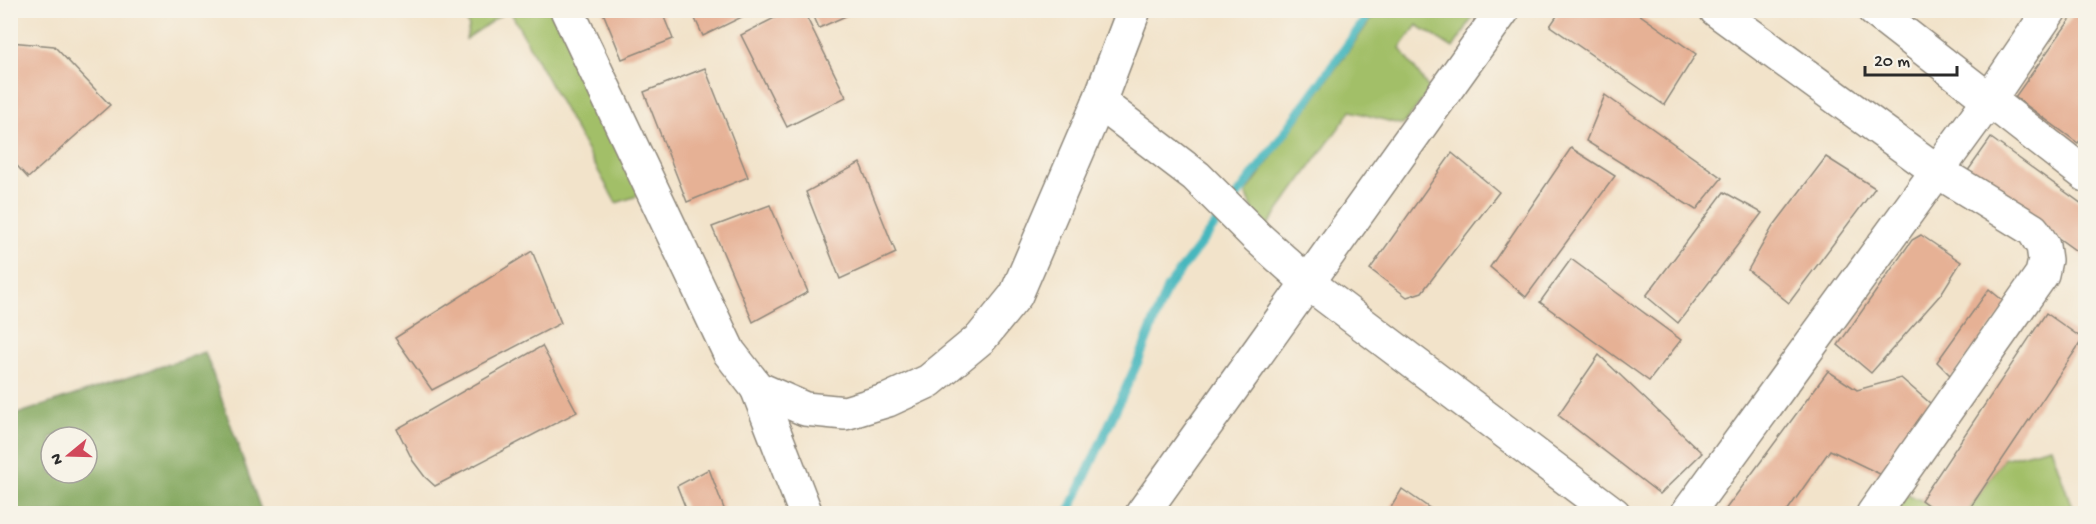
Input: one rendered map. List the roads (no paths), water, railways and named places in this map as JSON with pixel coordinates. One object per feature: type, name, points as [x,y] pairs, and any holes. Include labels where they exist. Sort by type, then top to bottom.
[{"type":"street","points":[[567,10],[729,352],[757,388],[806,513]]},
{"type":"street","points":[[757,388],[805,410],[845,413],[888,400],[929,381],[981,338],[1016,296],[1099,102],[1134,10]]},
{"type":"street","points":[[1142,513],[1503,10]]},
{"type":"street","points":[[1716,10],[1937,171],[2033,230],[2043,246],[2045,260],[2042,274],[1872,513]]},
{"type":"street","points":[[1874,10],[2085,175]]},
{"type":"street","points":[[1687,513],[1989,100],[2050,10]]},
{"type":"street","points":[[1099,102],[1196,176],[1256,236],[1307,282],[1614,513]]},
{"type":"waterway","points":[[1068,514],[1140,357],[1167,288],[1278,142],[1372,10]]}]
